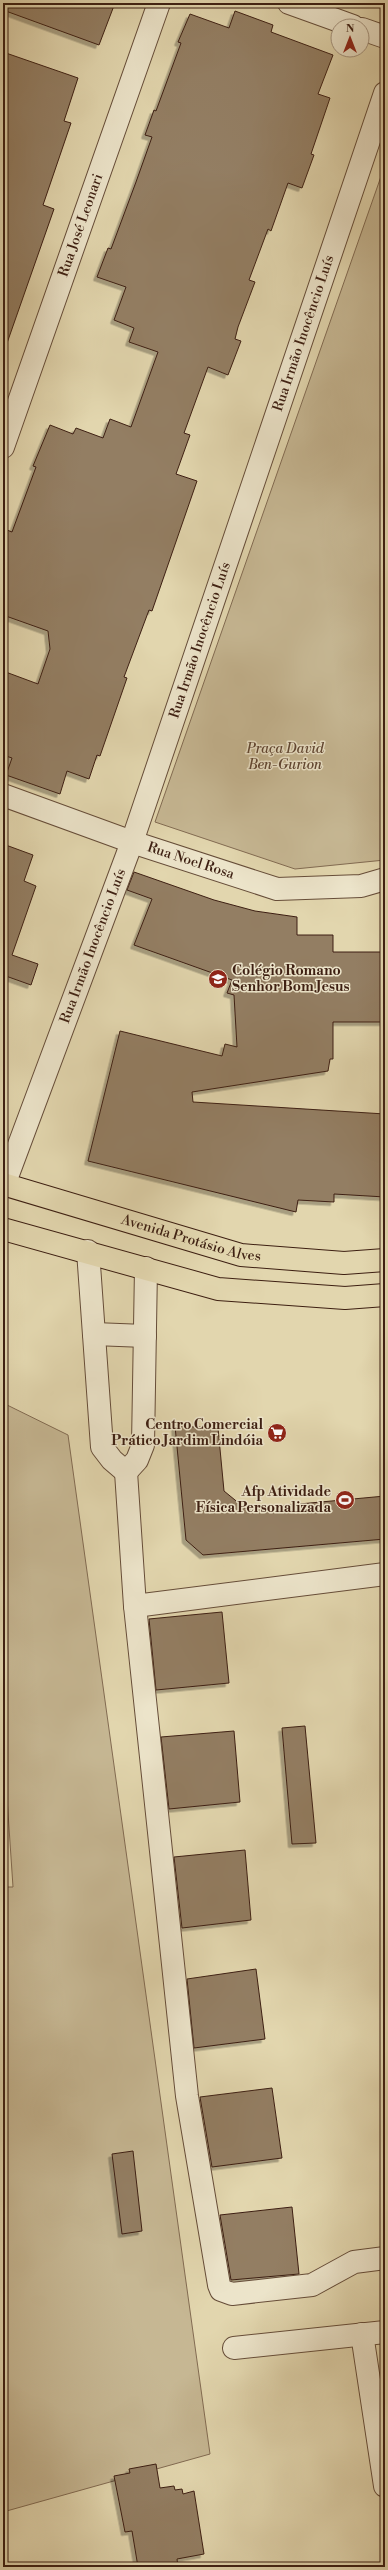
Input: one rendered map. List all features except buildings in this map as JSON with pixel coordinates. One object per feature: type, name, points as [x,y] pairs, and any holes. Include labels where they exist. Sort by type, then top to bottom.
[{"type":"main road","name":"Avenida Protásio Alves","points":[[4,1185],[241,1255],[344,1262],[385,1260]]},
{"type":"main road","points":[[3,1229],[88,1251],[218,1289],[345,1298],[385,1295]]},
{"type":"street","name":"Rua José Leonari","points":[[3,447],[159,3]]},
{"type":"street","points":[[289,3],[331,18]]},
{"type":"street","points":[[370,32],[385,37]]},
{"type":"street","name":"Rua Irmão Inocêncio Luís","points":[[4,1185],[132,842],[385,93]]},
{"type":"street","name":"Rua Noel Rosa","points":[[3,795],[132,842],[276,889],[362,886],[385,879]]},
{"type":"street","points":[[88,1251],[102,1447],[112,1460],[126,1472],[135,1606],[187,2096],[219,2285],[221,2290],[232,2294],[312,2285],[354,2262],[385,2258]]},
{"type":"street","points":[[126,1472],[137,1460],[143,1445],[146,1268]]},
{"type":"street","points":[[94,1334],[145,1336]]},
{"type":"street","points":[[135,1606],[385,1574]]},
{"type":"street","points":[[234,2348],[385,2332]]},
{"type":"street","points":[[362,2334],[385,2486]]},
{"type":"green space","name":"Praça David Ben-Gurion","points":[[385,165],[385,860],[295,869],[155,822]]},
{"type":"green space","points":[[3,1403],[68,1435],[210,2454],[3,2512],[3,1887],[13,1887],[3,1738]]},
{"type":"place","name":"Colégio Romano Senhor Bom Jesus","points":[[218,979]]},
{"type":"place","name":"Centro Comercial Prático Jardim Lindóia","points":[[277,1433]]},
{"type":"place","name":"Afp Atividade Física Personalizada","points":[[345,1500]]}]
